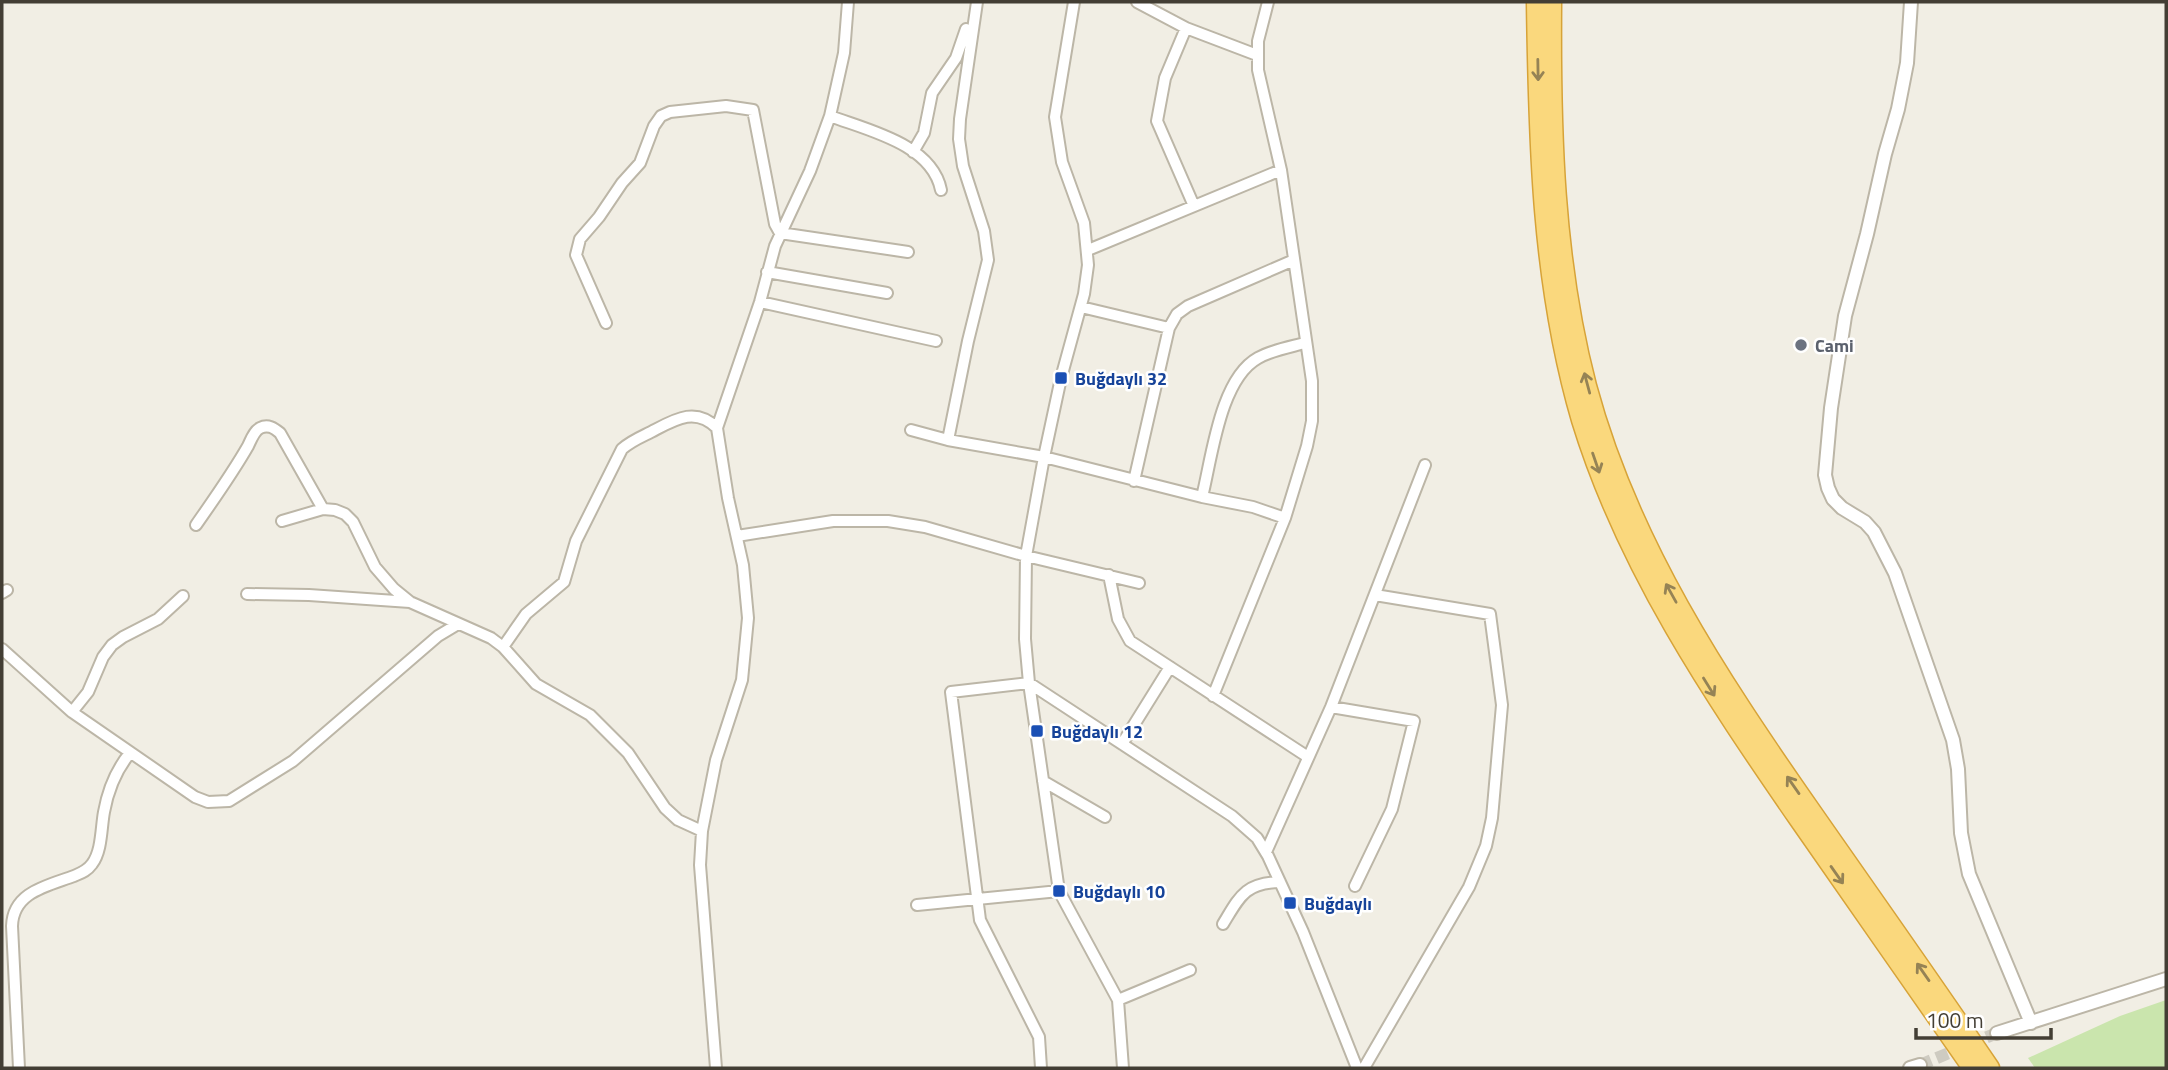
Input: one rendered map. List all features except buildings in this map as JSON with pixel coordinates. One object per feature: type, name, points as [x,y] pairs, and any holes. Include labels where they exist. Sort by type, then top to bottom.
[{"type":"highway","points":[[1536,2],[1540,173],[1553,292],[1574,392],[1609,499],[1648,582],[1714,695],[1972,1068]]},
{"type":"highway","points":[[1552,2],[1554,148],[1563,266],[1575,336],[1588,388],[1604,443],[1626,499],[1674,599],[1732,695],[1990,1068]]},
{"type":"street","points":[[716,1068],[700,865],[702,831],[716,760],[742,680],[747,598],[743,565],[725,486],[717,428],[760,302],[775,246],[810,171],[830,116],[844,53],[848,2]]},
{"type":"street","points":[[948,440],[988,260],[984,231],[963,166],[959,139],[977,2]]},
{"type":"street","points":[[1074,2],[1055,117],[1066,175],[1081,211],[1088,250],[1087,280],[1061,378],[1044,457],[1026,556],[1024,611],[1029,682],[1059,891],[1118,1000],[1123,1068]]},
{"type":"street","points":[[1137,2],[1186,28],[1257,55]]},
{"type":"street","points":[[1213,696],[1284,518],[1307,446],[1312,421],[1312,381],[1281,170],[1260,85],[1257,55],[1260,27],[1268,2]]},
{"type":"street","points":[[1911,2],[1907,62],[1898,109],[1843,325],[1825,475],[1833,499],[1865,522],[1874,532],[1895,573],[1954,740],[1961,833],[1969,874],[2031,1023]]},
{"type":"street","points":[[913,152],[924,133],[932,93],[957,58],[968,19],[974,16]]},
{"type":"street","points":[[1186,28],[1166,78],[1157,121],[1194,206]]},
{"type":"street","points":[[606,323],[576,255],[578,243],[640,163],[656,122],[666,113],[726,106],[753,110],[775,224],[781,233],[908,252]]},
{"type":"street","points":[[830,116],[904,145],[934,171],[941,190]]},
{"type":"street","points":[[1088,250],[1281,170]]},
{"type":"street","points":[[1134,481],[1169,328],[1177,314],[1188,306],[1294,260]]},
{"type":"street","points":[[767,272],[887,293]]},
{"type":"street","points":[[760,302],[936,341]]},
{"type":"street","points":[[1081,307],[1169,328]]},
{"type":"street","points":[[1202,497],[1226,400],[1236,379],[1259,357],[1305,343]]},
{"type":"street","points":[[503,647],[526,614],[564,582],[576,541],[622,449],[684,416],[701,417],[717,428]]},
{"type":"street","points":[[196,525],[238,464],[254,434],[267,426],[280,433],[323,509]]},
{"type":"street","points":[[911,430],[948,440],[1044,457],[1134,481],[1253,507],[1284,518]]},
{"type":"street","points":[[1266,852],[1331,707],[1425,465]]},
{"type":"street","points":[[282,521],[323,509],[339,510],[348,516],[381,575],[410,602],[491,638],[503,647],[536,684],[595,720],[628,753],[665,808],[686,824],[702,831]]},
{"type":"street","points":[[737,536],[832,521],[869,520],[925,527],[1026,556],[1139,583]]},
{"type":"street","points":[[1109,575],[1118,619],[1130,641],[1308,757]]},
{"type":"street","points":[[247,594],[410,602]]},
{"type":"street","points":[[1364,1068],[1469,887],[1481,860],[1492,818],[1502,705],[1490,614],[1375,595]]},
{"type":"street","points":[[72,712],[88,692],[103,657],[112,645],[158,619],[184,597]]},
{"type":"street","points":[[2,649],[72,712],[201,800],[215,803],[235,799],[293,761],[438,636],[458,624]]},
{"type":"street","points":[[1122,744],[1170,667]]},
{"type":"street","points":[[1041,1068],[1039,1037],[980,920],[951,692],[1029,682],[1241,822],[1266,852],[1303,932],[1357,1068]]},
{"type":"street","points":[[1331,707],[1414,722],[1392,808],[1355,886]]},
{"type":"street","points":[[19,1068],[13,914],[19,902],[28,894],[84,872],[92,864],[97,853],[110,789],[118,769],[130,753]]},
{"type":"street","points":[[1043,781],[1105,817]]},
{"type":"street","points":[[1223,924],[1244,892],[1261,884],[1280,882]]},
{"type":"street","points":[[917,905],[1059,891]]},
{"type":"street","points":[[1118,1000],[1190,971]]},
{"type":"street","points":[[1997,1033],[2166,979]]},
{"type":"street","points":[[1910,1068],[1920,1065],[1918,1068]]},
{"type":"green space","points":[[2166,1000],[2166,1068],[2035,1068],[2028,1058],[2120,1016]]},
{"type":"tunnel","points":[[1920,1065],[1997,1033]]},
{"type":"place","name":"Cami","points":[[1801,345]]},
{"type":"place","name":"Buğdaylı 32","points":[[1061,378]]},
{"type":"place","name":"Buğdaylı 12","points":[[1037,731]]},
{"type":"place","name":"Buğdaylı 10","points":[[1059,891]]},
{"type":"place","name":"Buğdaylı","points":[[1290,903]]}]
